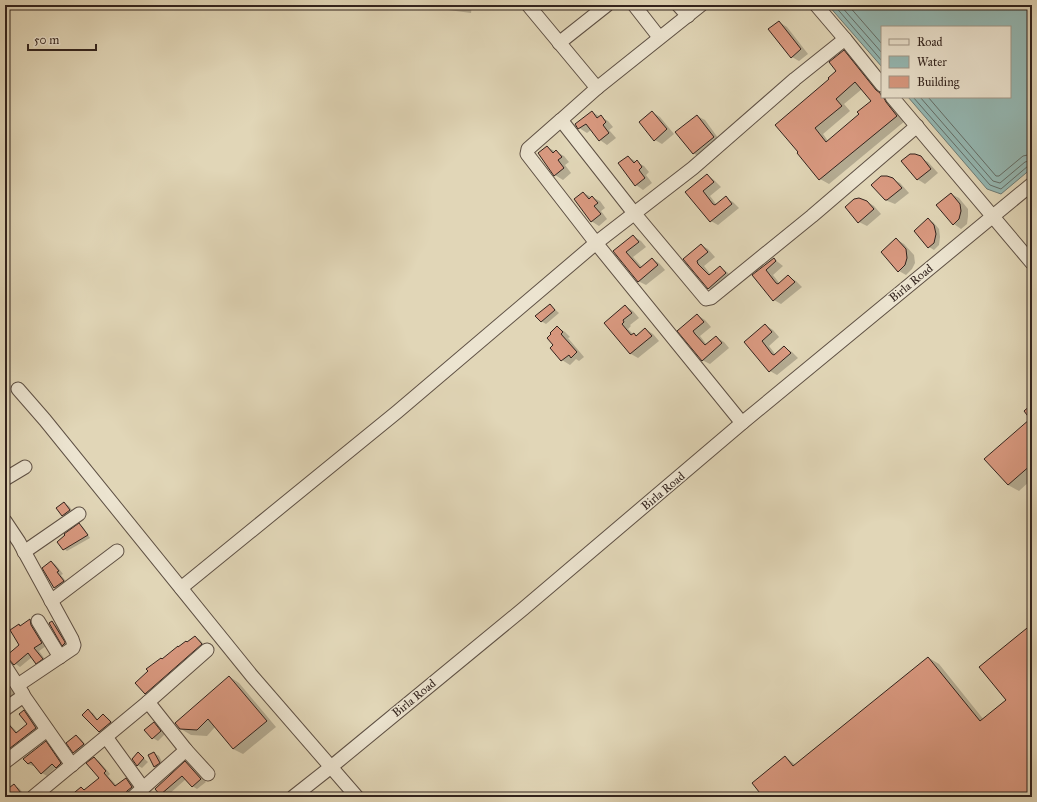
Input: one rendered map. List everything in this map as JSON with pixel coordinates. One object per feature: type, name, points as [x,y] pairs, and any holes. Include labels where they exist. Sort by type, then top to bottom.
[{"type":"street","points":[[528,5],[597,88]]},
{"type":"street","points":[[559,42],[607,5]]},
{"type":"street","points":[[634,5],[659,37]]},
{"type":"street","points":[[678,5],[688,16]]},
{"type":"street","points":[[701,5],[597,88],[528,149],[526,153],[596,244],[742,423]]},
{"type":"street","points":[[816,5],[881,84]]},
{"type":"street","points":[[181,588],[396,412],[596,244],[693,168],[795,79],[845,39]]},
{"type":"street","points":[[893,98],[1032,263]]},
{"type":"street","points":[[561,120],[634,213],[706,299],[709,299],[812,216],[917,126]]},
{"type":"street","name":"Birla Road","points":[[293,797],[529,604],[742,423],[1032,184]]},
{"type":"street","points":[[18,389],[45,420],[252,676],[357,797]]},
{"type":"street","points":[[5,479],[25,467]]},
{"type":"street","points":[[24,552],[79,514]]},
{"type":"street","points":[[5,520],[74,643],[73,648],[21,690],[5,709]]},
{"type":"street","points":[[51,601],[117,551]]},
{"type":"street","points":[[38,621],[60,657]]},
{"type":"street","points":[[33,797],[148,702],[208,650]]},
{"type":"street","points":[[5,666],[72,765]]},
{"type":"street","points":[[148,702],[186,750],[208,774]]},
{"type":"street","points":[[5,762],[47,730]]},
{"type":"street","points":[[106,737],[142,793],[186,750]]},
{"type":"water","points":[[828,5],[1032,5],[1032,168],[1001,194],[987,189],[909,98],[1011,98],[1011,26],[881,26],[881,66]]},
{"type":"building","points":[[779,21],[801,49],[791,58],[768,29]]},
{"type":"building","points":[[844,50],[880,93],[881,98],[884,98],[897,116],[819,180],[775,125],[829,79],[828,78],[836,71],[829,62]],"holes":[[[855,82],[871,101],[857,112],[859,114],[826,142],[815,128],[842,106],[836,99]]]},
{"type":"building","points":[[592,111],[597,118],[601,115],[606,122],[603,125],[609,133],[599,141],[586,124],[578,129],[575,124]]},
{"type":"building","points":[[652,111],[667,129],[654,141],[639,122]]},
{"type":"building","points":[[697,115],[714,137],[693,154],[675,132]]},
{"type":"building","points":[[547,146],[553,153],[556,150],[562,157],[558,160],[564,168],[554,176],[538,153]]},
{"type":"building","points":[[910,154],[921,156],[931,169],[917,180],[901,161]]},
{"type":"building","points":[[628,156],[634,163],[637,160],[642,167],[639,170],[645,178],[635,186],[618,163]]},
{"type":"building","points":[[707,174],[714,182],[703,191],[713,204],[715,205],[726,196],[732,204],[710,222],[685,192]]},
{"type":"building","points":[[881,176],[893,178],[902,188],[887,200],[885,200],[871,185]]},
{"type":"building","points":[[583,192],[589,199],[592,196],[598,203],[594,206],[601,214],[591,222],[574,199]]},
{"type":"building","points":[[951,193],[960,204],[961,211],[959,219],[953,225],[936,205]]},
{"type":"building","points":[[859,198],[867,201],[874,209],[858,223],[845,207],[854,199]]},
{"type":"building","points":[[928,218],[934,225],[936,234],[934,243],[928,248],[914,231]]},
{"type":"building","points":[[633,235],[639,242],[626,252],[640,268],[652,258],[658,265],[638,282],[613,251]]},
{"type":"building","points":[[896,238],[906,249],[907,258],[905,265],[898,272],[881,252]]},
{"type":"building","points":[[701,244],[708,252],[697,261],[698,264],[709,275],[720,266],[726,273],[708,289],[683,259]]},
{"type":"building","points":[[774,258],[776,261],[766,270],[776,283],[778,284],[788,275],[795,282],[773,301],[752,275]]},
{"type":"building","points":[[550,304],[555,310],[541,322],[535,316]]},
{"type":"building","points":[[625,305],[632,313],[623,320],[624,322],[622,324],[631,335],[634,333],[636,336],[645,328],[652,336],[630,354],[604,323]]},
{"type":"building","points":[[697,314],[704,322],[693,331],[695,334],[705,345],[716,336],[722,343],[702,361],[677,331]]},
{"type":"building","points":[[765,324],[772,332],[762,341],[772,354],[774,355],[784,346],[791,353],[769,372],[744,342]]},
{"type":"building","points":[[557,326],[563,332],[561,334],[577,352],[571,358],[569,355],[561,361],[550,348],[553,345],[547,338]]},
{"type":"building","points":[[1032,404],[1032,464],[1008,485],[984,459],[1030,419],[1024,411]]},
{"type":"building","points":[[64,502],[70,510],[62,516],[56,508]]},
{"type":"building","points":[[79,523],[88,535],[63,550],[57,542],[65,535],[64,534]]},
{"type":"building","points":[[51,561],[59,571],[57,572],[64,581],[54,588],[42,568]]},
{"type":"building","points":[[30,619],[31,625],[42,643],[34,648],[43,659],[36,664],[28,653],[14,665],[6,656],[19,645],[10,630],[19,624],[20,626]]},
{"type":"building","points":[[52,621],[65,642],[62,646],[49,623]]},
{"type":"building","points":[[1032,624],[1032,797],[763,797],[752,783],[785,756],[793,766],[928,657],[980,721],[1006,700],[979,667]]},
{"type":"building","points":[[195,636],[202,644],[145,694],[135,683],[148,671],[146,669],[161,658],[162,659],[178,646]]},
{"type":"building","points":[[229,676],[267,721],[233,749],[208,719],[197,730],[180,729],[175,723]]},
{"type":"building","points":[[88,709],[97,720],[103,714],[111,722],[99,732],[82,715]]},
{"type":"building","points":[[24,710],[36,728],[5,752],[5,720],[16,733],[27,724],[19,714]]},
{"type":"building","points":[[154,722],[161,731],[152,739],[144,730]]},
{"type":"building","points":[[76,735],[84,744],[73,753],[66,743]]},
{"type":"building","points":[[46,741],[61,763],[56,768],[52,764],[41,774],[31,762],[28,764],[23,759]]},
{"type":"building","points":[[138,752],[144,758],[137,766],[132,759]]},
{"type":"building","points":[[154,752],[160,763],[154,767],[148,755]]},
{"type":"building","points":[[94,757],[106,771],[104,773],[115,786],[126,778],[132,787],[127,791],[125,797],[69,797],[81,787],[84,790],[99,778],[86,763]]},
{"type":"building","points":[[185,761],[201,779],[192,787],[182,776],[160,795],[155,789]]},
{"type":"building","points":[[14,784],[24,797],[5,797],[5,791]]}]
